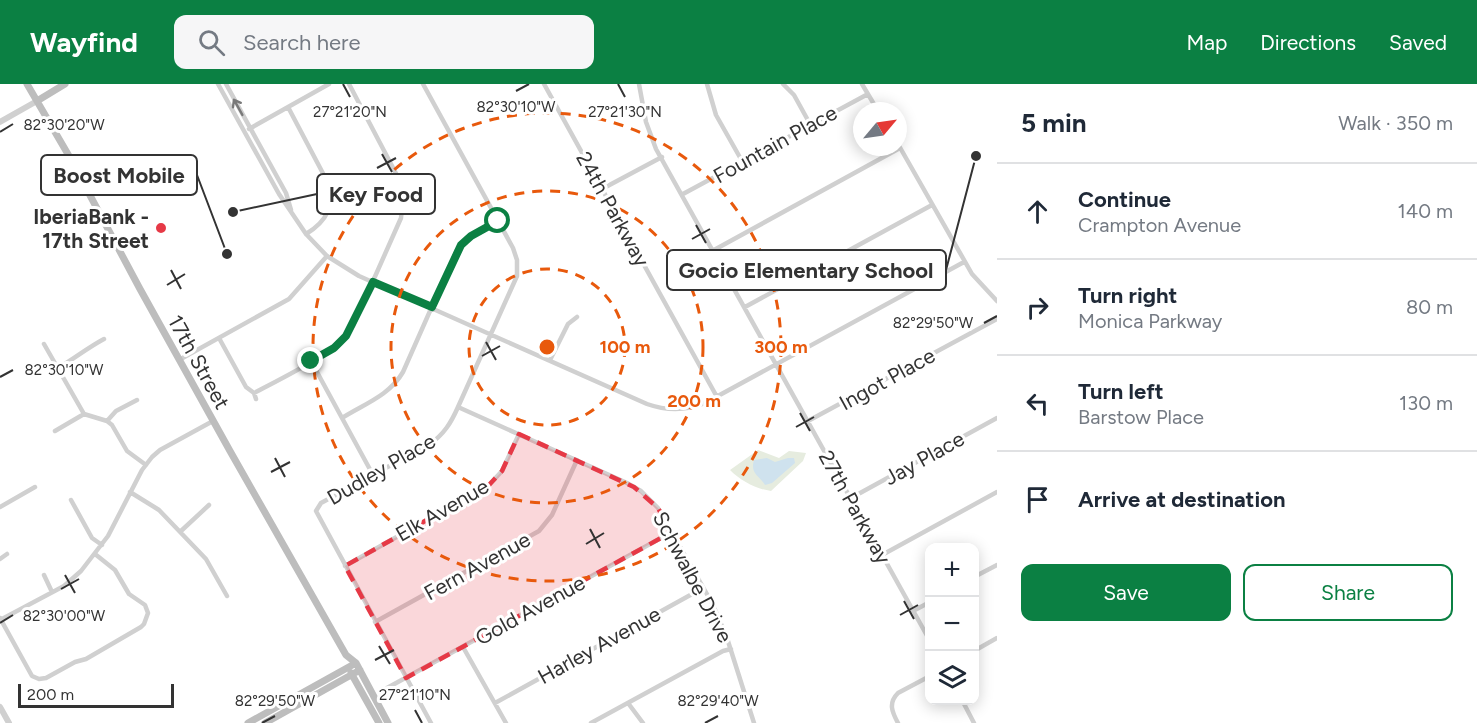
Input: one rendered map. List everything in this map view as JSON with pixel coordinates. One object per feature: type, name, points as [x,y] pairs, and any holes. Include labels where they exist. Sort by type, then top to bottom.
[{"type":"main road","name":"17th Street","points":[[27,84],[213,421],[346,655],[348,667],[379,723]]},
{"type":"main road","points":[[37,101],[65,84]]},
{"type":"main road","name":"17th Street","points":[[346,655],[356,663],[388,723]]},
{"type":"main road","points":[[248,723],[356,663]]},
{"type":"main road","points":[[265,723],[360,670]]},
{"type":"street","points":[[218,84],[293,215],[306,234],[327,256],[348,270],[373,282],[647,404],[663,408],[693,407],[717,397],[964,262]]},
{"type":"street","points":[[226,84],[286,193],[293,215]]},
{"type":"street","points":[[244,131],[329,84]]},
{"type":"street","points":[[254,393],[334,348],[346,336],[401,218],[403,192],[397,174],[348,84]]},
{"type":"street","name":"Dudley Place","points":[[345,566],[316,515],[317,508],[321,503],[437,439],[451,423],[515,281],[518,269],[515,252],[423,84]]},
{"type":"street","name":"24th Parkway","points":[[544,84],[717,397]]},
{"type":"street","name":"27th Parkway","points":[[639,84],[652,140],[925,632]]},
{"type":"street","points":[[707,84],[716,115],[742,161]]},
{"type":"street","points":[[783,84],[794,95],[810,124]]},
{"type":"street","points":[[862,84],[873,102]]},
{"type":"street","name":"Fountain Place","points":[[683,194],[868,94]]},
{"type":"street","points":[[0,122],[37,101]]},
{"type":"street","points":[[288,107],[331,192],[331,204],[327,216],[319,226],[306,234]]},
{"type":"street","points":[[602,189],[662,156]]},
{"type":"street","points":[[714,250],[881,156]]},
{"type":"street","points":[[905,156],[964,262],[982,287],[997,301]]},
{"type":"street","points":[[745,307],[932,205]]},
{"type":"street","points":[[342,418],[384,394],[396,383],[461,245],[471,236],[498,221]]},
{"type":"street","points":[[179,360],[289,299],[327,256]]},
{"type":"street","points":[[550,360],[568,324],[577,317]]},
{"type":"street","name":"Ingot Place","points":[[808,421],[997,319]]},
{"type":"street","points":[[219,338],[246,387],[254,393],[256,399]]},
{"type":"street","points":[[58,368],[72,360],[81,351],[104,339]]},
{"type":"street","points":[[44,344],[84,414],[107,421],[112,425],[127,451],[146,465]]},
{"type":"street","points":[[311,361],[373,475]]},
{"type":"street","points":[[107,421],[116,411],[137,400]]},
{"type":"street","name":"Schwalbe Drive","points":[[458,407],[627,483],[641,491],[658,508],[722,624],[754,723]]},
{"type":"street","points":[[55,431],[84,414]]},
{"type":"street","name":"Jay Place","points":[[851,498],[997,418]]},
{"type":"street","points":[[95,554],[115,570],[129,594],[145,605],[148,613],[144,624],[86,659],[75,662],[46,678],[39,679],[32,676],[0,619],[72,579],[102,544],[146,465],[160,450],[213,421]]},
{"type":"street","name":"Elk Avenue","points":[[345,566],[489,485],[502,471],[519,434]]},
{"type":"street","name":"Fern Avenue","points":[[375,622],[539,531],[552,515],[577,460]]},
{"type":"street","points":[[0,507],[35,487]]},
{"type":"street","points":[[130,492],[159,510],[181,531],[206,559],[226,596]]},
{"type":"street","points":[[882,555],[997,492]]},
{"type":"street","points":[[71,500],[92,538],[102,544]]},
{"type":"street","points":[[181,531],[209,505]]},
{"type":"street","name":"Gold Avenue","points":[[387,688],[672,532]]},
{"type":"street","points":[[0,559],[7,554]]},
{"type":"street","points":[[979,575],[997,565]]},
{"type":"street","points":[[345,566],[431,723]]},
{"type":"street","points":[[44,575],[52,592]]},
{"type":"street","name":"Harley Avenue","points":[[495,703],[703,588]]},
{"type":"street","points":[[913,611],[925,605]]},
{"type":"street","points":[[979,649],[997,638]]},
{"type":"street","points":[[464,647],[506,723]]},
{"type":"street","points":[[591,723],[723,651],[731,649]]},
{"type":"street","points":[[898,723],[892,711],[892,704],[898,693],[925,679]]},
{"type":"street","points":[[628,703],[643,723]]},
{"type":"street","points":[[965,705],[974,723]]},
{"type":"street","points":[[0,707],[9,723]]},
{"type":"highlighted area","points":[[519,434],[634,487],[658,508],[672,532],[406,678],[345,566],[489,485],[502,471]]},
{"type":"shaded area","points":[[758,450],[779,458],[789,451],[806,453],[803,461],[771,491],[749,484],[730,470]]},
{"type":"water","points":[[767,458],[775,462],[794,458],[795,463],[772,483],[765,485],[754,471],[753,465],[754,460]]},
{"type":"place","name":"Gocio Elementary School","points":[[976,156]]},
{"type":"place","name":"Key Food","points":[[233,212]]},
{"type":"place","name":"IberiaBank - 17th Street","points":[[161,228]]},
{"type":"place","name":"Boost Mobile","points":[[227,254]]},
{"type":"route","points":[[311,361],[334,348],[346,336],[373,282],[432,307],[457,250],[471,236],[498,221]]}]
